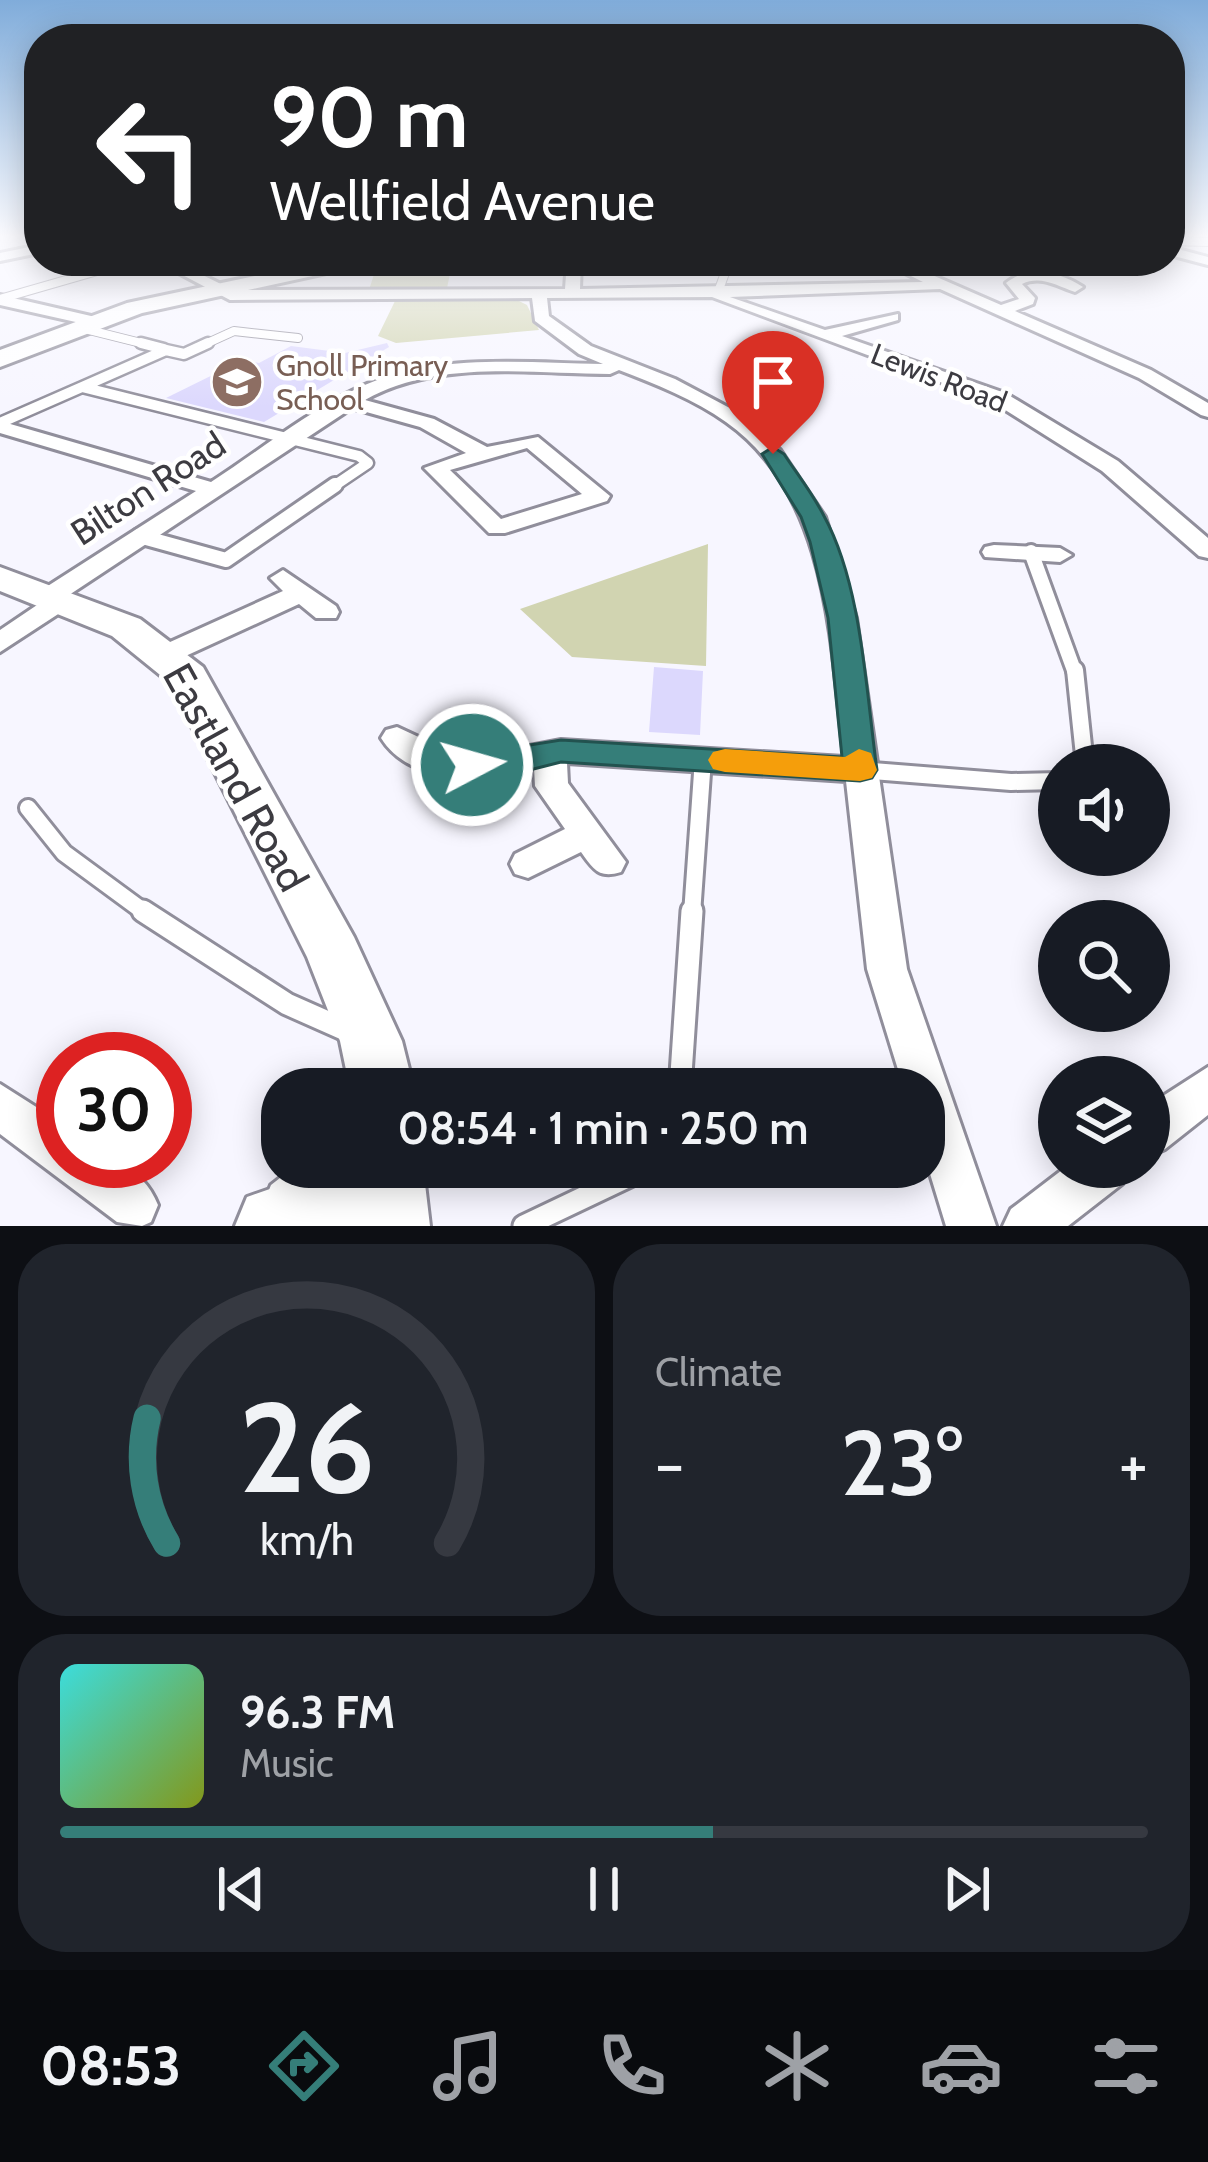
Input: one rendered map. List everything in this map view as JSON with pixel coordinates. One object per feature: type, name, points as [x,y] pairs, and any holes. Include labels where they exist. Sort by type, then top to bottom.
[{"type":"main road","points":[[0,359],[89,325],[202,292]]},
{"type":"main road","name":"Eastland Road","points":[[0,578],[117,621],[169,653],[188,676],[334,954],[375,1068]]},
{"type":"main road","points":[[277,1226],[322,1188]]},
{"type":"main road","points":[[390,1188],[394,1226]]},
{"type":"main road","points":[[277,1226],[319,1216],[358,1217],[383,1226]]},
{"type":"street","points":[[221,292],[230,296],[696,292]]},
{"type":"street","name":"Lewis Road","points":[[712,292],[998,397],[1110,466],[1208,551]]},
{"type":"street","points":[[951,292],[1145,374],[1208,393]]},
{"type":"street","points":[[996,311],[1025,304],[1027,298],[1021,292]]},
{"type":"street","points":[[539,295],[541,318],[548,327],[585,350],[734,418],[773,454],[813,517],[842,618],[887,969],[971,1226]]},
{"type":"street","points":[[0,300],[89,325]]},
{"type":"street","points":[[826,335],[892,317]]},
{"type":"street","name":"Bilton Road","points":[[0,643],[139,536],[347,400],[388,382],[443,369],[622,365]]},
{"type":"street","points":[[1145,374],[1208,411]]},
{"type":"street","points":[[347,400],[427,423],[484,454],[531,442],[599,496],[496,528],[435,468],[484,454]]},
{"type":"street","points":[[0,425],[212,489]]},
{"type":"street","points":[[994,552],[1060,555]]},
{"type":"street","points":[[169,653],[292,585],[326,611]]},
{"type":"street","points":[[397,738],[408,750],[436,762],[472,765],[514,763],[561,751],[860,770]]},
{"type":"street","points":[[528,863],[596,849],[552,786],[548,759],[561,751]]},
{"type":"street","points":[[1170,1117],[1208,1088]]},
{"type":"street","points":[[0,1106],[36,1133]]},
{"type":"street","points":[[111,1188],[134,1205]]},
{"type":"street","points":[[1028,1226],[1078,1188]]},
{"type":"lane","points":[[89,325],[184,354],[234,331],[298,338]]},
{"type":"lane","points":[[0,425],[166,350]]},
{"type":"lane","points":[[82,387],[359,456],[368,463],[226,560],[139,536]]},
{"type":"lane","points":[[1031,552],[1074,665],[1083,744]]},
{"type":"lane","points":[[681,1068],[703,759]]},
{"type":"lane","points":[[860,770],[1038,781]]},
{"type":"lane","points":[[28,808],[64,853],[119,896],[287,1004],[371,1068]]},
{"type":"lane","points":[[524,1226],[604,1188]]},
{"type":"green space","name":"Gnoll Primary School","points":[[517,300],[527,305],[539,330],[396,343],[378,336],[395,301]]},
{"type":"green space","points":[[708,544],[706,666],[572,657],[520,609]]},
{"type":"building","points":[[387,343],[389,347],[264,422],[166,398],[243,360],[259,363],[291,346],[345,353]]},
{"type":"building","points":[[654,667],[703,671],[700,735],[649,732]]},
{"type":"slow traffic","points":[[725,760],[860,770],[859,761]]},
{"type":"place","name":"Gnoll Primary School","points":[[237,382]]},
{"type":"route","points":[[472,765],[514,763],[561,751],[860,770],[842,618],[823,542],[813,517],[773,454]]}]
